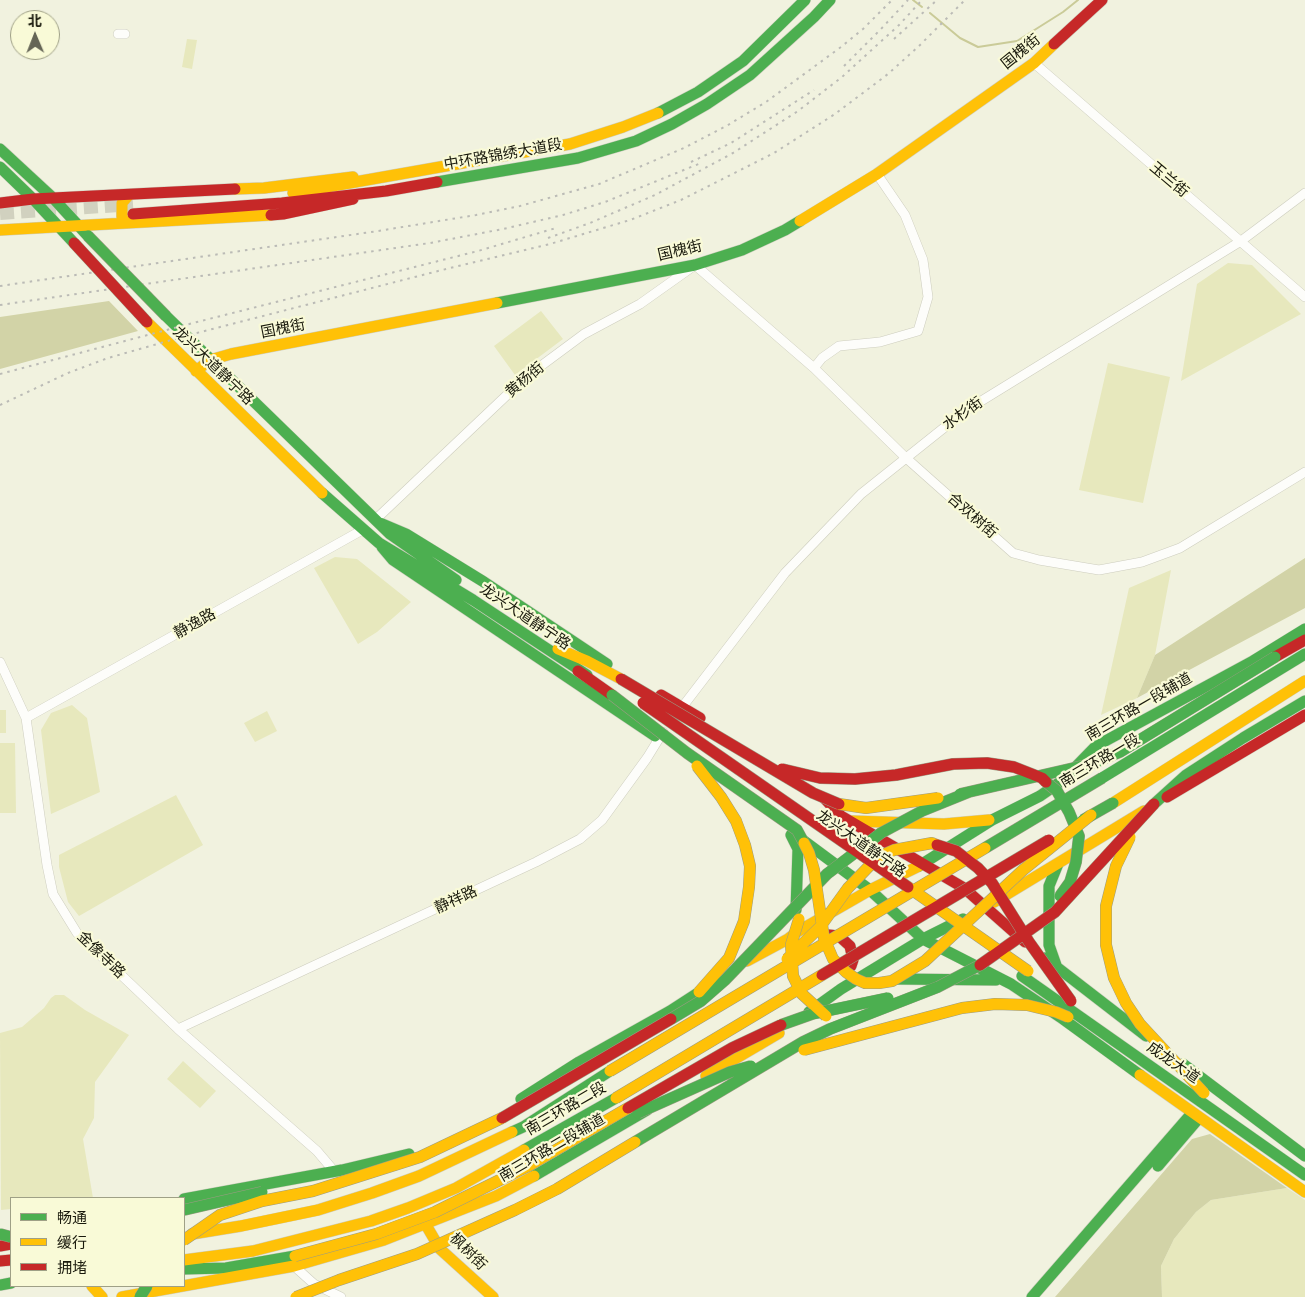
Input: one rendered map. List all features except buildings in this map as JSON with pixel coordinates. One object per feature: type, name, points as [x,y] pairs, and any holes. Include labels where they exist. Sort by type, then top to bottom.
[{"type":"main road","name":"中环路锦绣大道段","points":[[130,209],[266,197],[430,170],[570,144],[624,127],[698,92],[743,61],[806,0]]},
{"type":"main road","name":"中环路锦绣大道段","points":[[130,209],[282,203],[386,191],[578,158],[636,140],[679,120],[707,104],[750,75],[830,0]]},
{"type":"main road","name":"国槐街","points":[[196,371],[210,360],[230,354],[695,265],[742,250],[785,230],[877,174],[1034,63],[1102,0]]},
{"type":"main road","name":"龙兴大道静宁路","points":[[0,149],[53,198],[78,226],[210,360],[390,534],[469,590],[558,648],[587,661],[617,688],[1025,973]]},
{"type":"main road","name":"龙兴大道静宁路","points":[[0,167],[34,200],[147,322],[196,371],[329,500],[379,543],[473,600],[578,670],[617,688]]},
{"type":"main road","points":[[0,203],[53,198],[130,209]]},
{"type":"main road","points":[[0,230],[78,226],[130,209]]},
{"type":"main road","points":[[375,520],[406,534],[477,577],[596,658],[683,707],[716,729],[811,784],[841,816],[964,888],[1059,970],[1305,1156]]},
{"type":"main road","points":[[379,543],[393,560],[789,830],[870,890],[923,939],[1011,984],[1305,1192]]},
{"type":"main road","name":"南三环路一段辅道","points":[[870,890],[922,864],[992,820],[1048,790],[1062,780],[1096,746],[1253,661],[1305,630]]},
{"type":"main road","points":[[755,758],[813,793],[836,804],[866,808],[969,792],[1091,764],[1120,752],[1305,640]]},
{"type":"main road","name":"南三环路一段","points":[[911,893],[1305,654]]},
{"type":"main road","points":[[617,688],[687,753],[797,830],[809,852],[814,870],[824,938],[833,959],[856,979],[879,983],[892,981],[925,961],[1023,870],[1091,815],[1113,803],[1305,681]]},
{"type":"main road","points":[[617,688],[755,758],[786,771],[820,778],[855,779],[896,775],[953,764],[987,763],[1014,767],[1042,778],[1057,791],[1070,812],[1079,836],[1076,862],[1070,882],[1056,902],[1030,930]]},
{"type":"main road","points":[[296,1297],[339,1280],[417,1254],[516,1210],[557,1189],[802,1042],[830,1029],[938,987],[975,968],[1055,912],[1154,804],[1186,775],[1305,701]]},
{"type":"main road","points":[[985,908],[1118,826],[1305,715]]},
{"type":"main road","points":[[661,1024],[687,1005],[729,958],[744,921],[749,887],[750,866],[736,821],[721,797],[687,753]]},
{"type":"main road","points":[[748,803],[761,805],[769,802],[791,772]]},
{"type":"main road","points":[[185,1239],[220,1215],[262,1201],[313,1191],[420,1157],[513,1112],[701,1001],[725,980],[827,874],[881,833],[922,810],[969,792]]},
{"type":"main road","points":[[1154,804],[1132,834],[1116,866],[1106,906],[1106,945],[1114,978],[1126,1003],[1140,1024],[1202,1097]]},
{"type":"main road","name":"南三环路二段","points":[[185,1260],[253,1251],[372,1221],[456,1188],[616,1098],[1091,815]]},
{"type":"main road","points":[[841,816],[854,822],[944,824],[992,820]]},
{"type":"main road","points":[[185,1200],[216,1200],[276,1192],[331,1181],[410,1154],[457,1134],[504,1110],[579,1062],[670,1011],[756,955],[789,928],[794,919],[798,848],[789,830]]},
{"type":"main road","points":[[753,987],[799,949],[820,927],[864,870],[878,857],[894,850],[932,844],[956,851],[978,868],[992,883],[1029,942],[1071,1000]]},
{"type":"main road","points":[[1058,864],[1049,886],[1049,945],[1051,955],[1059,970]]},
{"type":"main road","points":[[813,888],[802,909],[791,945],[793,976],[802,994],[817,1010],[830,1020],[856,1025],[909,1022]]},
{"type":"main road","points":[[756,955],[788,939],[870,890]]},
{"type":"main road","name":"南三环路二段","points":[[185,1235],[241,1226],[336,1204],[418,1176],[523,1127],[610,1071],[911,893]]},
{"type":"main road","name":"南三环路二段辅道","points":[[185,1286],[227,1279],[384,1240],[496,1196],[554,1166],[787,1028],[841,989],[923,939],[985,908]]},
{"type":"main road","points":[[788,939],[813,933],[839,936],[850,946],[853,960],[841,989]]},
{"type":"main road","name":"成龙大道","points":[[1025,973],[1071,1000],[1202,1097]]},
{"type":"main road","name":"成龙大道","points":[[1025,973],[1279,1151],[1305,1175]]},
{"type":"main road","points":[[856,980],[982,979],[1011,984]]},
{"type":"main road","points":[[571,1143],[732,1048],[786,1023],[812,1014],[938,987]]},
{"type":"main road","points":[[185,1268],[226,1268],[295,1261],[367,1237],[435,1212],[571,1143],[730,1072],[822,1044],[962,1008],[995,1004],[1027,1005],[1056,1012],[1098,1035],[1148,1071],[1202,1097]]},
{"type":"main road","points":[[1032,1297],[1195,1116]]},
{"type":"main road","points":[[1042,1297],[1195,1116]]},
{"type":"main road","name":"成龙大道","points":[[1279,1151],[1305,1163]]},
{"type":"main road","points":[[185,1200],[410,1154]]},
{"type":"main road","points":[[185,1210],[313,1181],[386,1167]]},
{"type":"main road","points":[[276,1192],[336,1204]]},
{"type":"main road","name":"枫树街","points":[[422,1226],[434,1253],[484,1297]]},
{"type":"main road","name":"枫树街","points":[[422,1226],[440,1249],[492,1297]]},
{"type":"main road","points":[[93,1287],[102,1297]]},
{"type":"main road","name":"南三环路二段辅道","points":[[122,1297],[180,1287]]},
{"type":"street","name":"玉兰街","points":[[1034,63],[1305,297]]},
{"type":"street","points":[[814,368],[822,358],[839,346],[880,342],[918,330],[928,297],[923,260],[906,215],[877,174]]},
{"type":"street","name":"水杉街","points":[[683,707],[785,573],[861,494],[905,457],[966,411],[1100,326],[1241,241],[1305,193]]},
{"type":"street","name":"合欢树街","points":[[695,265],[814,368],[905,457],[1013,553],[1039,560],[1099,570],[1142,562],[1180,548],[1305,472]]},
{"type":"street","name":"黄杨街","points":[[375,520],[526,377],[584,334],[640,304],[695,265]]},
{"type":"street","name":"静逸路","points":[[26,718],[364,529]]},
{"type":"street","name":"金像寺路","points":[[0,662],[26,718],[47,865],[53,894],[76,934],[178,1029],[317,1151],[334,1171]]},
{"type":"street","name":"静祥路","points":[[178,1029],[580,840],[602,820],[647,758],[670,720],[683,707]]},
{"type":"street","points":[[295,1261],[314,1284],[341,1297]]},
{"type":"green space","points":[[187,39],[197,40],[192,69],[182,67]]},
{"type":"green space","points":[[1228,263],[1252,265],[1301,314],[1181,381],[1197,284]]},
{"type":"green space","points":[[109,301],[138,331],[0,369],[0,317]]},
{"type":"green space","points":[[541,311],[563,339],[515,375],[494,346]]},
{"type":"green space","points":[[1108,363],[1170,377],[1143,503],[1079,490]]},
{"type":"green space","points":[[335,557],[357,559],[411,602],[377,632],[358,644],[314,568]]},
{"type":"green space","points":[[1305,558],[1305,608],[1137,698],[1155,655]]},
{"type":"green space","points":[[1171,570],[1155,655],[1137,698],[1101,715],[1129,588]]},
{"type":"green space","points":[[72,705],[87,718],[100,792],[51,814],[41,730],[51,713]]},
{"type":"green space","points":[[0,710],[6,710],[6,733],[0,733]]},
{"type":"green space","points":[[267,711],[277,731],[255,742],[244,723]]},
{"type":"green space","points":[[0,743],[15,743],[16,813],[0,813]]},
{"type":"green space","points":[[176,795],[203,845],[79,916],[68,902],[59,867],[59,855]]},
{"type":"green space","points":[[55,995],[64,995],[85,1010],[129,1035],[95,1082],[94,1118],[83,1139],[93,1197],[10,1197],[10,1209],[1,1210],[0,1033],[22,1027],[44,1008]]},
{"type":"green space","points":[[183,1061],[216,1091],[200,1108],[167,1079]]},
{"type":"green space","points":[[1210,1134],[1287,1188],[1211,1200],[1196,1212],[1174,1239],[1161,1266],[1162,1297],[1055,1297],[1192,1139]]},
{"type":"green space","points":[[1287,1188],[1305,1200],[1305,1297],[1162,1297],[1161,1266],[1174,1239],[1196,1212],[1211,1200]]},
{"type":"waterway","points":[[913,0],[922,7]]},
{"type":"waterway","points":[[930,13],[960,38],[978,47],[1017,41],[1063,12],[1078,0]]},
{"type":"tunnel","points":[[0,213],[133,204]]},
{"type":"railway","points":[[0,286],[476,215],[520,206],[599,184],[684,148],[766,102],[841,47],[863,29],[892,0]]},
{"type":"railway","points":[[844,66],[908,0]]},
{"type":"railway","points":[[548,238],[590,223],[655,195],[733,153],[798,111],[842,77],[899,25],[922,0]]},
{"type":"railway","points":[[894,39],[937,0]]},
{"type":"railway","points":[[0,405],[68,373],[108,358],[189,335],[550,244],[630,220],[681,200],[774,153],[835,114],[888,74],[965,0]]},
{"type":"railway","points":[[691,162],[731,143],[814,90]]},
{"type":"railway","points":[[0,305],[430,243],[503,229],[563,215],[605,202],[701,163]]},
{"type":"railway","points":[[0,374],[478,251],[556,228]]},
{"type":"traffic: fast","points":[[658,113],[698,92],[743,61],[805,0]]},
{"type":"traffic: fast","points":[[437,182],[578,158],[636,141],[672,124],[707,104],[750,75],[830,0]]},
{"type":"traffic: fast","points":[[0,149],[53,198],[88,236]]},
{"type":"traffic: fast","points":[[0,167],[74,243]]},
{"type":"traffic: fast","points":[[497,303],[695,265],[742,250],[800,221]]},
{"type":"traffic: fast","points":[[88,236],[166,316]]},
{"type":"traffic: fast","points":[[166,316],[390,534],[456,580]]},
{"type":"traffic: fast","points":[[322,493],[379,543],[473,600],[587,675]]},
{"type":"traffic: fast","points":[[380,523],[406,534],[484,582],[607,664]]},
{"type":"traffic: fast","points":[[382,547],[393,560],[655,736]]},
{"type":"traffic: fast","points":[[919,866],[992,820],[1040,796],[1063,780],[1096,746],[1253,661],[1305,629]]},
{"type":"traffic: fast","points":[[1102,778],[1305,654]]},
{"type":"traffic: fast","points":[[960,794],[1091,764],[1120,752],[1275,657]]},
{"type":"traffic: fast","points":[[612,695],[687,753],[797,830],[804,843]]},
{"type":"traffic: fast","points":[[1154,804],[1186,775],[1305,701]]},
{"type":"traffic: fast","points":[[985,848],[1102,778]]},
{"type":"traffic: fast","points":[[1046,782],[1057,791],[1069,812],[1079,836],[1076,862],[1070,882],[1060,896]]},
{"type":"traffic: fast","points":[[671,1019],[701,1001],[725,980],[827,874],[881,833],[922,811],[969,792]]},
{"type":"traffic: fast","points":[[1083,820],[1113,803]]},
{"type":"traffic: fast","points":[[791,835],[798,849],[796,910]]},
{"type":"traffic: fast","points":[[804,841],[870,890],[923,939],[1011,984],[1140,1075]]},
{"type":"traffic: fast","points":[[1056,965],[1049,945],[1049,886],[1058,864]]},
{"type":"traffic: fast","points":[[809,1012],[841,989],[923,939],[963,919]]},
{"type":"traffic: fast","points":[[1045,958],[1146,1036]]},
{"type":"traffic: fast","points":[[635,1142],[803,1042],[830,1029],[938,987],[980,965]]},
{"type":"traffic: fast","points":[[1022,976],[1305,1175]]},
{"type":"traffic: fast","points":[[896,979],[996,980]]},
{"type":"traffic: fast","points":[[521,1099],[579,1062],[670,1011],[707,987]]},
{"type":"traffic: fast","points":[[781,1025],[812,1014],[888,998]]},
{"type":"traffic: fast","points":[[1183,1064],[1305,1156]]},
{"type":"traffic: fast","points":[[638,1113],[730,1072],[751,1066]]},
{"type":"traffic: fast","points":[[512,1132],[523,1127],[610,1071]]},
{"type":"traffic: fast","points":[[524,1150],[616,1098]]},
{"type":"traffic: fast","points":[[534,1176],[647,1110]]},
{"type":"traffic: fast","points":[[1032,1297],[1192,1113]]},
{"type":"traffic: fast","points":[[1158,1166],[1199,1118]]},
{"type":"traffic: fast","points":[[185,1199],[342,1170],[409,1154]]},
{"type":"traffic: fast","points":[[185,1210],[262,1192]]},
{"type":"traffic: fast","points":[[0,1234],[10,1237]]},
{"type":"traffic: fast","points":[[185,1269],[226,1268],[295,1256]]},
{"type":"traffic: fast","points":[[0,1285],[10,1283]]},
{"type":"traffic: fast","points":[[140,1297],[146,1287]]},
{"type":"traffic: slow","points":[[800,221],[877,174],[1034,63],[1054,44]]},
{"type":"traffic: slow","points":[[293,193],[570,144],[623,127],[658,113]]},
{"type":"traffic: slow","points":[[235,189],[264,188],[353,177]]},
{"type":"traffic: slow","points":[[126,223],[122,217],[122,203],[129,195]]},
{"type":"traffic: slow","points":[[0,230],[271,215]]},
{"type":"traffic: slow","points":[[196,371],[210,360],[231,354],[497,303]]},
{"type":"traffic: slow","points":[[147,322],[322,493]]},
{"type":"traffic: slow","points":[[558,649],[587,661],[621,679]]},
{"type":"traffic: slow","points":[[1113,803],[1305,681]]},
{"type":"traffic: slow","points":[[697,766],[721,797],[736,821],[750,866],[744,921],[729,958],[699,992]]},
{"type":"traffic: slow","points":[[839,804],[866,808],[938,798]]},
{"type":"traffic: slow","points":[[994,902],[1144,811]]},
{"type":"traffic: slow","points":[[804,843],[814,870],[824,938],[833,959],[856,979],[865,983],[879,983],[892,981],[925,961],[1023,870],[1091,815]]},
{"type":"traffic: slow","points":[[852,821],[944,824],[989,820]]},
{"type":"traffic: slow","points":[[1130,837],[1116,866],[1106,906],[1106,945],[1114,978],[1126,1003],[1140,1024],[1204,1093]]},
{"type":"traffic: slow","points":[[787,959],[820,927],[848,888],[878,857],[894,850],[932,843],[937,845]]},
{"type":"traffic: slow","points":[[610,1071],[985,848]]},
{"type":"traffic: slow","points":[[747,961],[870,890],[919,866]]},
{"type":"traffic: slow","points":[[908,887],[1028,971]]},
{"type":"traffic: slow","points":[[799,919],[791,945],[793,976],[802,994],[826,1016]]},
{"type":"traffic: slow","points":[[616,1098],[822,975]]},
{"type":"traffic: slow","points":[[804,1050],[962,1008],[995,1004],[1027,1005],[1068,1017]]},
{"type":"traffic: slow","points":[[706,1076],[779,1033]]},
{"type":"traffic: slow","points":[[1140,1075],[1305,1192]]},
{"type":"traffic: slow","points":[[295,1256],[376,1234],[435,1212],[530,1165],[628,1108]]},
{"type":"traffic: slow","points":[[185,1239],[220,1215],[262,1201],[313,1191],[420,1157],[502,1118]]},
{"type":"traffic: slow","points":[[192,1234],[318,1210],[372,1193],[419,1176],[512,1132]]},
{"type":"traffic: slow","points":[[296,1297],[339,1280],[417,1254],[515,1210],[557,1189],[635,1142]]},
{"type":"traffic: slow","points":[[185,1260],[253,1251],[371,1221],[456,1188],[524,1150]]},
{"type":"traffic: slow","points":[[185,1286],[294,1266],[384,1240],[496,1196],[534,1176]]},
{"type":"traffic: slow","points":[[426,1225],[440,1249],[493,1297]]},
{"type":"traffic: slow","points":[[93,1287],[102,1297]]},
{"type":"traffic: slow","points":[[122,1297],[177,1287]]},
{"type":"traffic: jam","points":[[1054,44],[1102,0]]},
{"type":"traffic: jam","points":[[133,214],[282,203],[386,191],[437,182]]},
{"type":"traffic: jam","points":[[0,203],[33,199],[235,189]]},
{"type":"traffic: jam","points":[[271,215],[353,199]]},
{"type":"traffic: jam","points":[[74,243],[147,322]]},
{"type":"traffic: jam","points":[[1275,657],[1305,640]]},
{"type":"traffic: jam","points":[[578,671],[612,695]]},
{"type":"traffic: jam","points":[[621,679],[813,793],[839,804]]},
{"type":"traffic: jam","points":[[661,695],[700,718]]},
{"type":"traffic: jam","points":[[643,703],[908,887]]},
{"type":"traffic: jam","points":[[1167,797],[1305,715]]},
{"type":"traffic: jam","points":[[782,769],[820,778],[855,779],[896,775],[953,764],[987,763],[1014,767],[1042,778],[1046,782]]},
{"type":"traffic: jam","points":[[825,799],[841,816],[964,888],[1025,942]]},
{"type":"traffic: jam","points":[[980,965],[1055,912],[1154,804]]},
{"type":"traffic: jam","points":[[822,975],[1049,840]]},
{"type":"traffic: jam","points":[[937,845],[956,851],[978,868],[992,883],[1029,942],[1071,1001]]},
{"type":"traffic: jam","points":[[829,935],[839,936],[850,946],[853,960],[851,966]]},
{"type":"traffic: jam","points":[[502,1118],[671,1019]]},
{"type":"traffic: jam","points":[[628,1108],[732,1048],[781,1025]]},
{"type":"traffic: jam","points":[[0,1246],[10,1244]]},
{"type":"traffic: jam","points":[[0,1261],[10,1260]]}]
